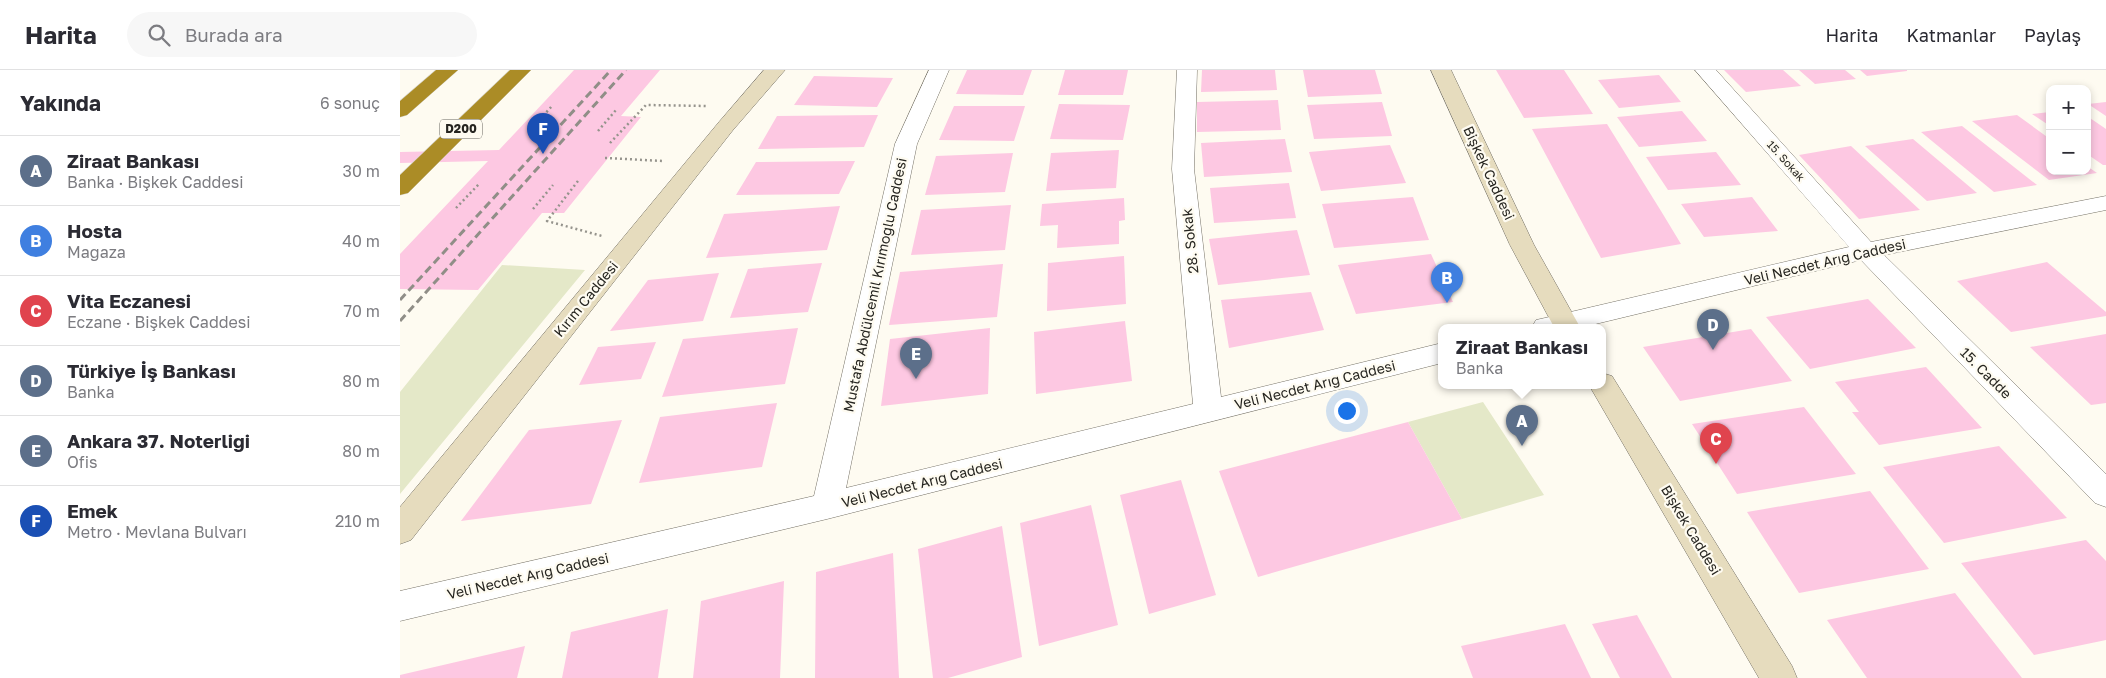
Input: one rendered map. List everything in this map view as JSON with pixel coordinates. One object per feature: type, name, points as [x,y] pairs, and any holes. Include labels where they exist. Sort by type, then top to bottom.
[{"type":"highway","points":[[400,111],[448,70]]},
{"type":"highway","name":"D200","points":[[400,188],[521,70]]},
{"type":"street","name":"Kırım Caddesi","points":[[400,530],[696,162],[775,70]]},
{"type":"street","name":"Mustafa Abdülcemil Kırımoğlu Caddesi","points":[[827,506],[906,144],[939,70]]},
{"type":"street","name":"28. Sokak","points":[[1187,70],[1183,169],[1208,412]]},
{"type":"street","name":"Bişkek Caddesi","points":[[1440,70],[1558,324]]},
{"type":"street","name":"15. Sokak","points":[[1705,70],[1866,251]]},
{"type":"street","name":"Veli Necdet Arığ Caddesi","points":[[1567,324],[1866,251],[2106,203]]},
{"type":"street","name":"15. Cadde","points":[[1866,251],[2106,494]]},
{"type":"street","name":"Veli Necdet Arığ Caddesi","points":[[400,606],[827,506],[1438,354]]},
{"type":"street","name":"Bişkek Caddesi","points":[[1606,389],[1779,678]]},
{"type":"path","points":[[610,143],[646,105],[743,107]]},
{"type":"path","points":[[533,127],[552,106]]},
{"type":"path","points":[[598,131],[616,110]]},
{"type":"path","points":[[605,158],[696,162]]},
{"type":"path","points":[[578,182],[547,221],[631,244]]},
{"type":"path","points":[[456,208],[479,184]]},
{"type":"path","points":[[533,209],[552,185]]},
{"type":"green space","points":[[502,265],[585,270],[400,494],[400,392]]},
{"type":"green space","points":[[1483,402],[1544,495],[1462,519],[1408,422]]},
{"type":"building","points":[[574,70],[660,70],[621,116],[641,117],[564,213],[542,213],[478,290],[400,289],[400,254],[488,161],[400,163],[400,152],[499,150]]},
{"type":"building","points":[[967,70],[1032,70],[1023,95],[956,94]]},
{"type":"building","points":[[1065,70],[1128,70],[1123,95],[1058,95]]},
{"type":"building","points":[[1202,70],[1275,70],[1277,90],[1201,92]]},
{"type":"building","points":[[1303,70],[1375,70],[1382,94],[1308,97]]},
{"type":"building","points":[[1496,70],[1564,70],[1593,114],[1524,118]]},
{"type":"building","points":[[1724,70],[1783,70],[1801,86],[1746,92]]},
{"type":"building","points":[[1799,70],[1845,70],[1856,79],[1815,84]]},
{"type":"building","points":[[1860,70],[1907,70],[1907,71],[1867,76]]},
{"type":"building","points":[[1659,75],[1681,102],[1619,108],[1598,80]]},
{"type":"building","points":[[814,76],[893,78],[877,107],[794,105]]},
{"type":"building","points":[[1278,100],[1281,130],[1197,132],[1197,102]]},
{"type":"building","points":[[1382,102],[1392,136],[1314,139],[1307,105]]},
{"type":"building","points":[[2106,102],[2106,116],[2091,106],[2091,104]]},
{"type":"building","points":[[1059,104],[1130,105],[1123,140],[1050,139]]},
{"type":"building","points":[[954,106],[1025,106],[1014,141],[939,140]]},
{"type":"building","points":[[1682,111],[1707,141],[1639,147],[1617,117]]},
{"type":"building","points":[[2046,112],[2046,123],[2032,114]]},
{"type":"building","points":[[878,115],[864,147],[758,149],[777,116]]},
{"type":"building","points":[[2017,115],[2046,136],[2046,175],[2083,175],[2049,180],[1972,121]]},
{"type":"building","points":[[2091,119],[2106,129],[2106,165],[2091,157]]},
{"type":"building","points":[[1607,124],[1681,244],[1601,258],[1532,129]]},
{"type":"building","points":[[1962,126],[2037,185],[1994,192],[1921,132]]},
{"type":"building","points":[[1285,139],[1292,172],[1204,177],[1201,143]]},
{"type":"building","points":[[1913,139],[1977,193],[1927,201],[1865,146]]},
{"type":"building","points":[[1390,145],[1406,183],[1321,191],[1309,152]]},
{"type":"building","points":[[1851,146],[1920,210],[1859,219],[1799,155]]},
{"type":"building","points":[[1119,150],[1116,188],[1046,191],[1051,153]]},
{"type":"building","points":[[1716,152],[1741,185],[1668,190],[1646,157]]},
{"type":"building","points":[[1013,153],[1005,192],[925,195],[936,156]]},
{"type":"building","points":[[855,161],[839,194],[736,195],[756,162]]},
{"type":"building","points":[[1289,183],[1296,218],[1214,223],[1210,188]]},
{"type":"building","points":[[1413,197],[1429,240],[1334,248],[1322,204]]},
{"type":"building","points":[[1752,197],[1778,231],[1704,237],[1681,204]]},
{"type":"building","points":[[1124,198],[1125,220],[1119,221],[1119,244],[1057,248],[1058,225],[1040,226],[1042,204]]},
{"type":"building","points":[[1011,205],[1005,250],[911,255],[921,210]]},
{"type":"building","points":[[840,206],[827,250],[706,258],[724,214]]},
{"type":"building","points":[[1297,230],[1310,275],[1218,285],[1209,239]]},
{"type":"building","points":[[1431,254],[1453,302],[1356,314],[1338,265]]},
{"type":"building","points":[[1124,256],[1126,304],[1047,311],[1048,263]]},
{"type":"building","points":[[2047,262],[2106,312],[2106,316],[2011,332],[1957,281]]},
{"type":"building","points":[[822,263],[808,312],[730,318],[748,269]]},
{"type":"building","points":[[1003,264],[997,317],[889,325],[900,272]]},
{"type":"building","points":[[719,273],[703,321],[610,331],[648,280]]},
{"type":"building","points":[[1311,292],[1324,330],[1229,348],[1221,300]]},
{"type":"building","points":[[1868,299],[1916,348],[1810,369],[1766,317]]},
{"type":"building","points":[[1125,321],[1132,381],[1036,394],[1034,332]]},
{"type":"building","points":[[798,328],[785,384],[662,397],[683,339]]},
{"type":"building","points":[[990,328],[988,394],[881,406],[890,339]]},
{"type":"building","points":[[1751,329],[1792,381],[1680,401],[1643,347]]},
{"type":"building","points":[[2106,334],[2106,403],[2091,405],[2030,347]]},
{"type":"building","points":[[656,342],[641,379],[579,385],[598,347]]},
{"type":"building","points":[[1926,367],[1982,428],[1879,445],[1852,412],[1859,412],[1835,382]]},
{"type":"building","points":[[777,403],[762,467],[639,483],[660,417]]},
{"type":"building","points":[[1804,407],[1856,474],[1737,494],[1692,424]]},
{"type":"building","points":[[622,420],[591,504],[461,521],[529,430]]},
{"type":"building","points":[[1408,422],[1462,519],[1258,577],[1219,471]]},
{"type":"building","points":[[1999,446],[2067,518],[1944,543],[1883,467]]},
{"type":"building","points":[[1181,480],[1216,595],[1149,614],[1120,495]]},
{"type":"building","points":[[1870,491],[1929,569],[1799,593],[1747,512]]},
{"type":"building","points":[[1091,505],[1118,625],[1039,646],[1020,523]]},
{"type":"building","points":[[1002,526],[1022,657],[948,678],[933,678],[918,549]]},
{"type":"building","points":[[2086,540],[2106,561],[2106,640],[2034,655],[1961,563]]},
{"type":"building","points":[[893,553],[899,678],[815,678],[816,572]]},
{"type":"building","points":[[784,581],[780,678],[693,678],[701,601]]},
{"type":"building","points":[[1955,593],[2022,678],[1867,678],[1827,620]]},
{"type":"building","points":[[668,609],[658,678],[562,678],[571,632]]},
{"type":"building","points":[[1637,615],[1672,678],[1620,678],[1592,624]]},
{"type":"building","points":[[1565,624],[1591,678],[1473,678],[1461,646]]},
{"type":"building","points":[[525,646],[517,678],[400,678],[400,675]]},
{"type":"railway","points":[[400,300],[611,70]]},
{"type":"railway","points":[[400,321],[626,70]]},
{"type":"place","name":"Emek","points":[[543,154]]},
{"type":"place","name":"Hosta","points":[[1447,303]]},
{"type":"place","name":"Türkiye İş Bankası","points":[[1713,350]]},
{"type":"place","name":"Ankara 37. Noterliği","points":[[916,379]]},
{"type":"place","name":"Ziraat Bankası","points":[[1522,446]]},
{"type":"place","name":"Vita Eczanesi","points":[[1716,464]]}]
